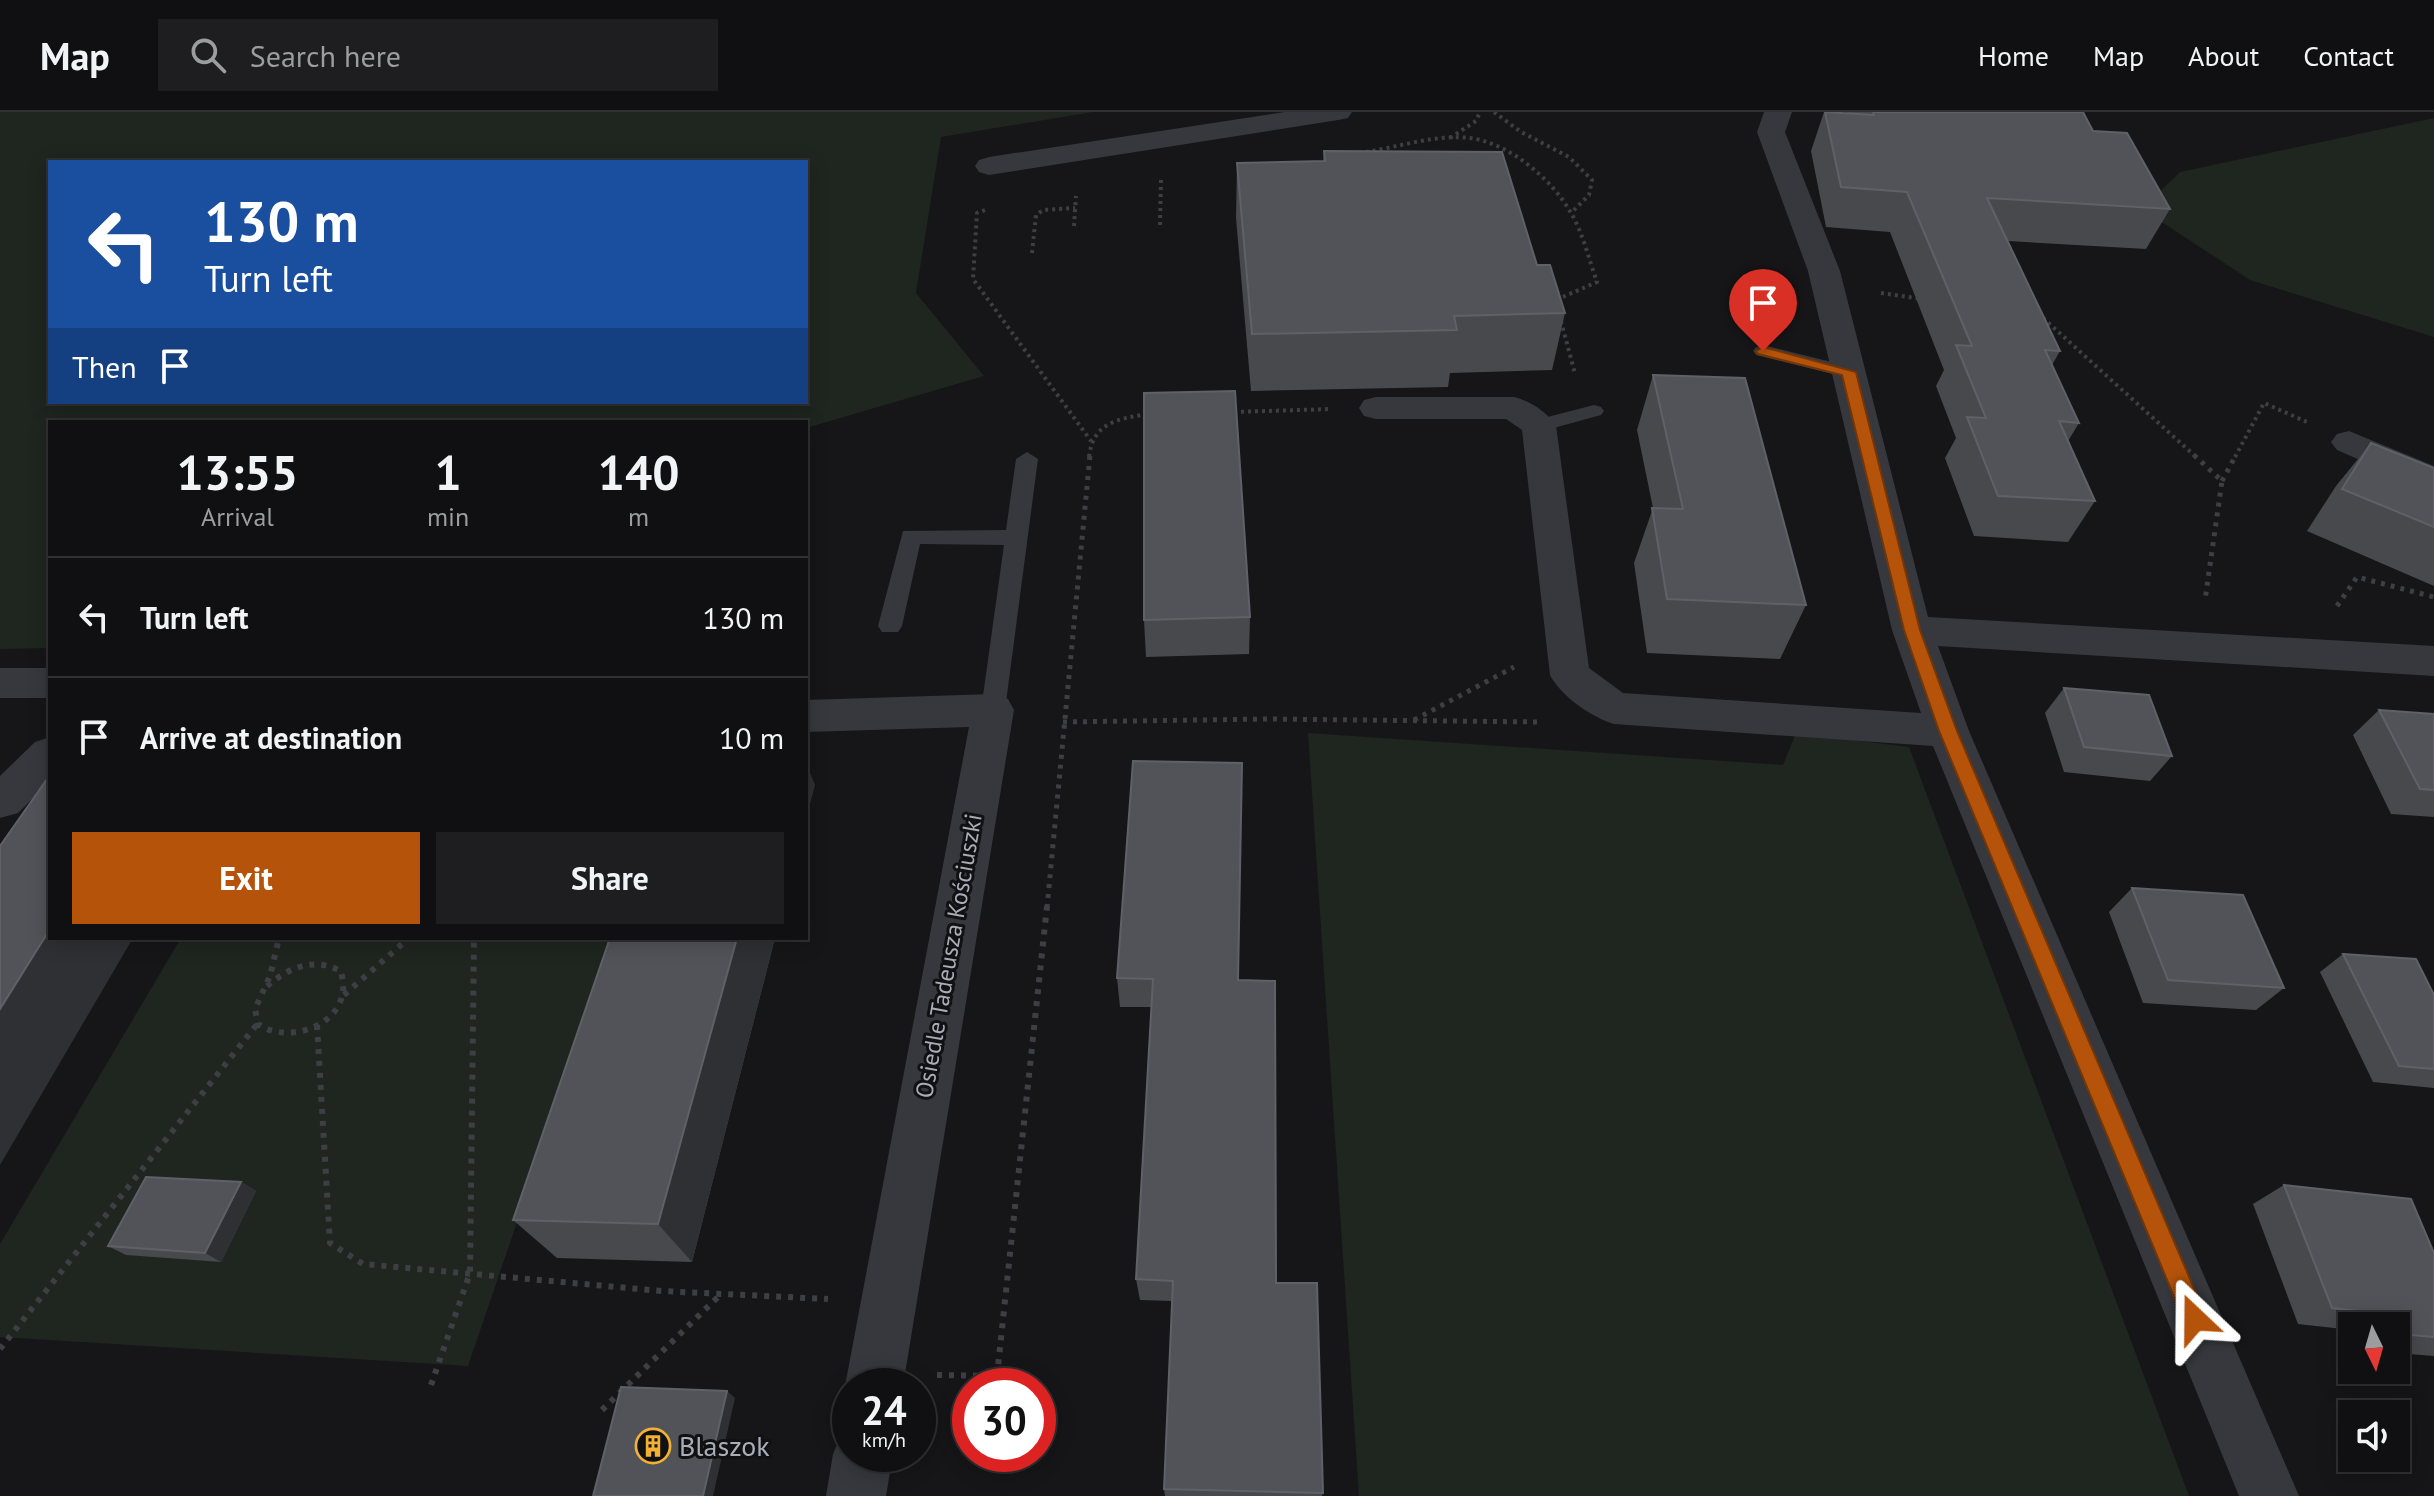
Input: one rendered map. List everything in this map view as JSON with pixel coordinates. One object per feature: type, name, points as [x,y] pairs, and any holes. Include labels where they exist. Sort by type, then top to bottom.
[{"type":"street","points":[[989,166],[1338,112]]},
{"type":"street","points":[[1778,112],[1771,132],[1824,271],[1912,630],[1948,731],[2269,1496]]},
{"type":"street","points":[[1376,408],[1514,408],[1539,426],[1570,675],[1614,708],[1948,731]]},
{"type":"street","points":[[2349,442],[2434,480]]},
{"type":"street","points":[[1912,630],[2434,661]]},
{"type":"street","points":[[0,683],[48,683]]},
{"type":"street","points":[[808,716],[993,710]]},
{"type":"street","name":"Osiedle Tadeusza Kościuszki","points":[[877,1368],[993,710]]},
{"type":"street","points":[[1,801],[48,756]]},
{"type":"street","points":[[856,1496],[860,1472]]},
{"type":"lane","points":[[1763,351],[1849,372]]},
{"type":"lane","points":[[1539,426],[1590,412]]},
{"type":"lane","points":[[993,710],[1027,459]]},
{"type":"lane","points":[[890,626],[911,536],[1014,538]]},
{"type":"path","points":[[1449,138],[1476,121],[1480,112]]},
{"type":"path","points":[[1494,112],[1522,133],[1557,147],[1577,160],[1592,180],[1589,195],[1571,213]]},
{"type":"path","points":[[1352,154],[1449,138],[1470,138],[1498,146],[1544,178],[1571,213],[1597,282],[1556,300],[1590,412]]},
{"type":"path","points":[[1147,181],[1161,179],[1160,225]]},
{"type":"path","points":[[1065,193],[1076,191],[1074,226]]},
{"type":"path","points":[[993,207],[977,213],[973,279],[1091,441]]},
{"type":"path","points":[[1032,253],[1036,215],[1043,210],[1075,208]]},
{"type":"path","points":[[1873,292],[1935,301]]},
{"type":"path","points":[[2028,316],[2043,318],[2222,481]]},
{"type":"path","points":[[2205,601],[2222,481],[2264,403],[2349,442]]},
{"type":"path","points":[[1223,412],[1376,408]]},
{"type":"path","points":[[936,1378],[997,1376],[1036,1019],[1091,441],[1110,420],[1161,414]]},
{"type":"path","points":[[2333,612],[2357,577],[2434,597]]},
{"type":"path","points":[[1413,721],[1565,640]]},
{"type":"path","points":[[1063,722],[1540,722]]},
{"type":"path","points":[[278,940],[267,986],[255,1012],[258,1023],[266,1031],[279,1036],[297,1034],[317,1025],[333,1012],[343,996],[407,940]]},
{"type":"path","points":[[431,1385],[470,1273],[474,940]]},
{"type":"path","points":[[267,986],[282,973],[316,961],[341,971],[345,983],[343,996]]},
{"type":"path","points":[[0,1349],[258,1023]]},
{"type":"path","points":[[317,1025],[330,1243],[363,1264],[722,1294],[888,1302]]},
{"type":"path","points":[[602,1410],[722,1294]]},
{"type":"shaded area","points":[[0,112],[1093,112],[941,137],[916,293],[984,376],[808,427],[808,420],[48,420],[48,648],[0,649]]},
{"type":"shaded area","points":[[2434,118],[2434,337],[2250,280],[2142,209],[2180,172]]},
{"type":"shaded area","points":[[1308,733],[1783,765],[1796,733],[1909,747],[2189,1496],[1359,1496]]},
{"type":"shaded area","points":[[180,940],[613,940],[468,1366],[0,1337],[0,1244]]},
{"type":"building","points":[[1825,112],[1874,115],[1873,112],[2083,112],[2093,131],[2127,133],[2170,209],[1987,198],[2060,351],[2045,350],[2079,423],[2059,421],[2095,501],[1998,496],[1967,417],[1986,418],[1956,345],[1972,346],[1907,192],[1841,187]]},
{"type":"building","points":[[1324,151],[1502,152],[1537,265],[1550,265],[1565,313],[1454,316],[1457,330],[1252,334],[1237,163],[1325,161]]},
{"type":"building","points":[[1653,375],[1745,378],[1806,605],[1667,599],[1652,508],[1683,509]]},
{"type":"building","points":[[1235,391],[1250,617],[1144,620],[1144,393]]},
{"type":"building","points":[[2371,443],[2434,468],[2434,527],[2342,489]]},
{"type":"building","points":[[2064,688],[2149,695],[2172,756],[2084,747]]},
{"type":"building","points":[[2379,710],[2434,714],[2434,790],[2420,789]]},
{"type":"building","points":[[1133,761],[1242,763],[1238,980],[1275,981],[1276,1283],[1317,1283],[1323,1493],[1164,1489],[1173,1281],[1136,1279],[1153,979],[1117,978]]},
{"type":"building","points":[[48,778],[48,932],[0,1009],[0,846]]},
{"type":"building","points":[[2132,888],[2243,895],[2284,988],[2168,980]]},
{"type":"building","points":[[609,940],[736,940],[658,1224],[513,1220]]},
{"type":"building","points":[[2343,954],[2416,959],[2434,995],[2434,1069],[2399,1066]]},
{"type":"building","points":[[146,1177],[241,1182],[205,1253],[108,1246]]},
{"type":"building","points":[[2284,1185],[2411,1199],[2434,1253],[2434,1337],[2410,1335],[2410,1312],[2332,1308]]},
{"type":"building","name":"Blaszok","points":[[621,1387],[727,1391],[703,1496],[593,1496]]},
{"type":"place","name":"Blaszok","points":[[653,1446]]},
{"type":"route","points":[[1763,351],[1849,372],[1912,630],[1948,731],[2195,1319]]}]
